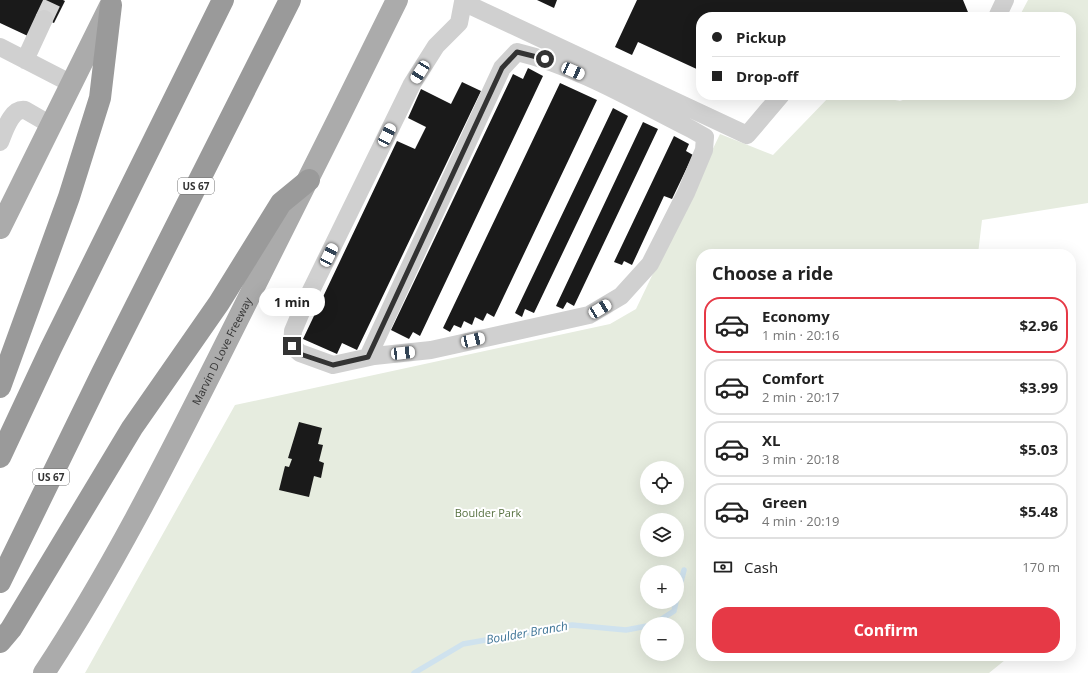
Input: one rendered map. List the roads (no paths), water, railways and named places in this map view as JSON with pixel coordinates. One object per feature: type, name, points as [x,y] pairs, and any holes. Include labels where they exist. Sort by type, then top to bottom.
[{"type":"highway","points":[[0,457],[51,348],[223,0]]},
{"type":"highway","name":"US 67","points":[[0,582],[102,373],[290,0]]},
{"type":"highway","points":[[0,387],[69,197],[100,98],[112,2]]},
{"type":"highway","points":[[0,642],[10,629],[132,428],[219,304],[281,203],[309,180]]},
{"type":"main road","name":"Marvin D Love Freeway","points":[[44,673],[74,627],[152,489],[309,180],[397,0]]},
{"type":"main road","points":[[0,228],[112,2]]},
{"type":"lane","points":[[999,12],[1005,0]]},
{"type":"lane","points":[[368,357],[502,68],[517,52],[545,59],[601,84],[705,137],[704,150],[686,193],[650,264],[621,296],[589,315],[431,350],[368,357],[333,365],[300,354],[292,346],[293,331],[412,84],[436,46],[459,23],[462,1],[747,135],[777,100]]},
{"type":"lane","points":[[25,60],[44,19]]},
{"type":"lane","points":[[0,47],[72,84]]},
{"type":"lane","points":[[0,142],[14,112],[20,110],[25,110],[51,125]]},
{"type":"waterway","name":"Boulder Branch","points":[[665,617],[674,611],[674,609]]},
{"type":"waterway","name":"Boulder Branch","points":[[414,673],[463,644],[572,625],[626,630],[640,627]]},
{"type":"tunnel","points":[[44,19],[53,0]]},
{"type":"park label","name":"Boulder Park","points":[[488,513]]}]
